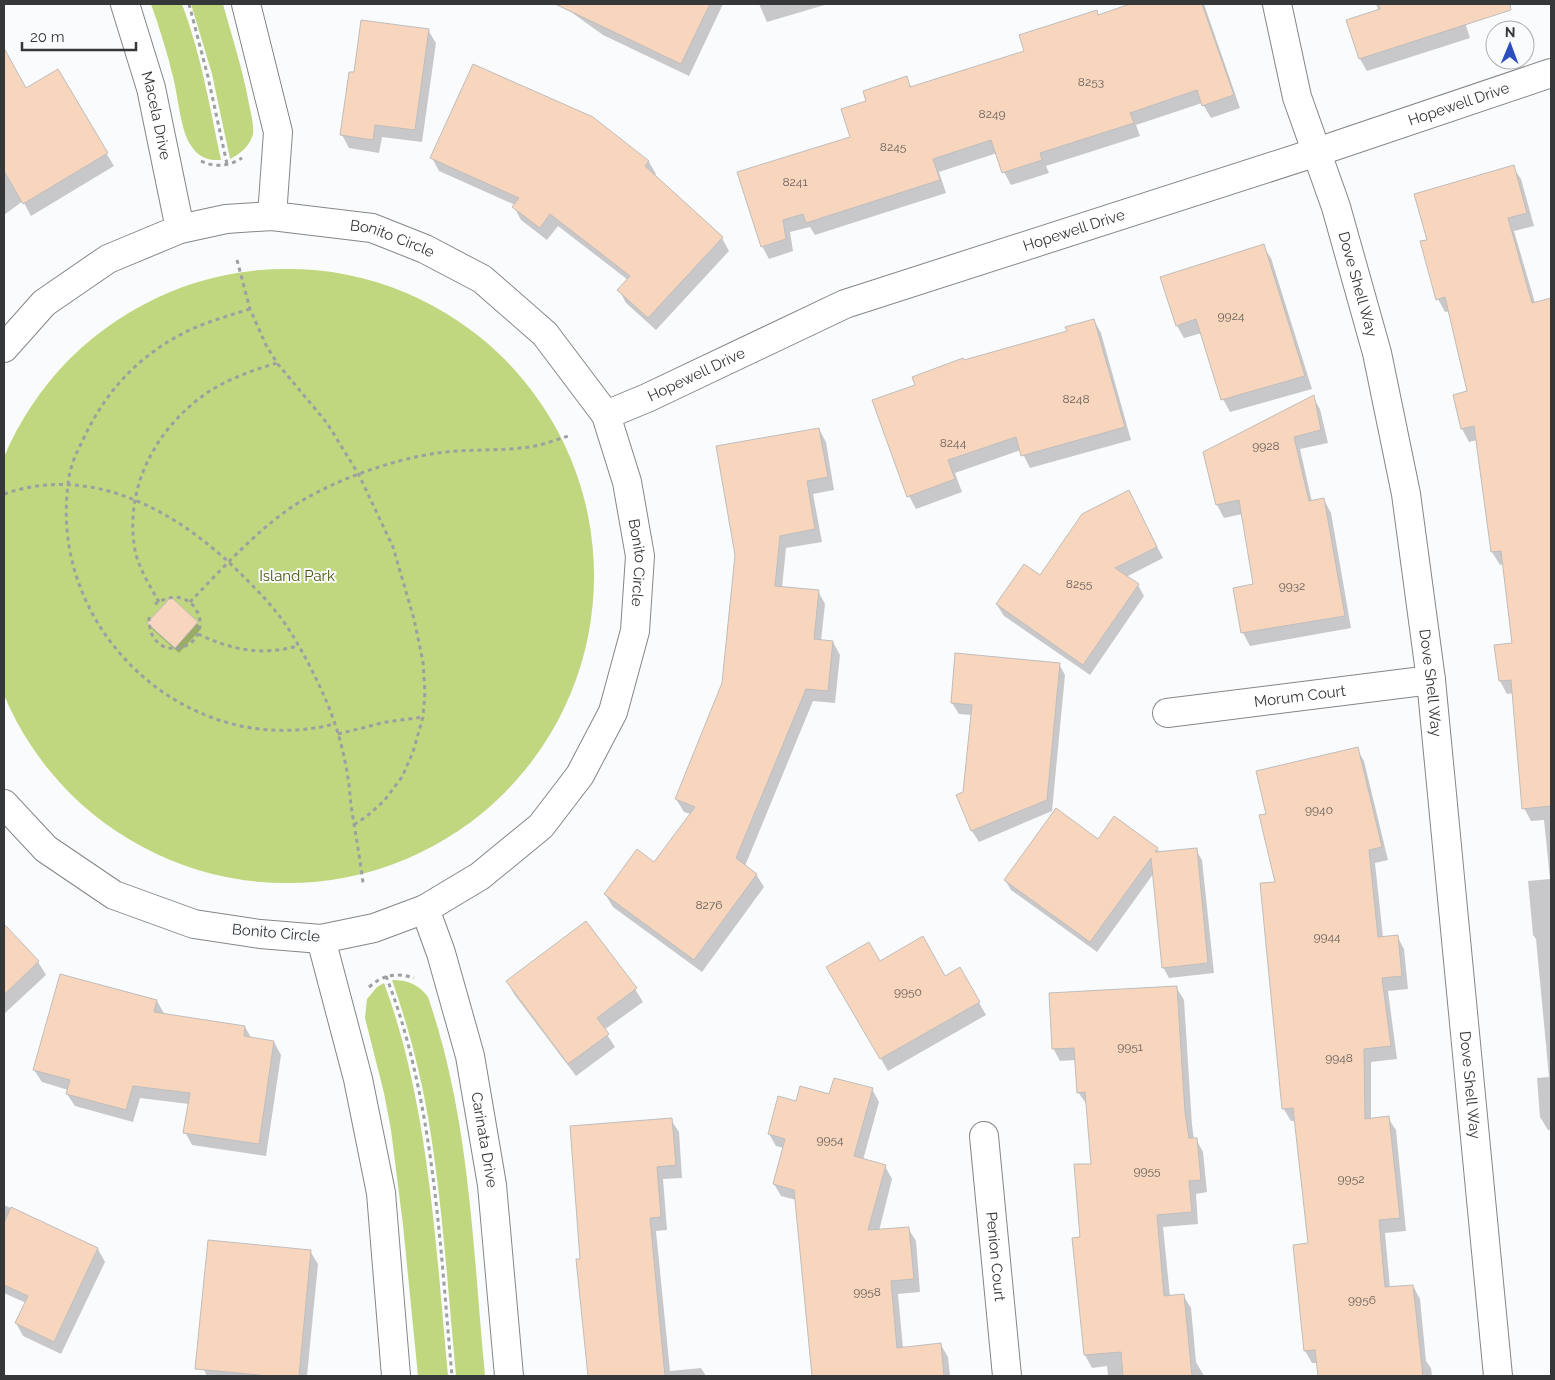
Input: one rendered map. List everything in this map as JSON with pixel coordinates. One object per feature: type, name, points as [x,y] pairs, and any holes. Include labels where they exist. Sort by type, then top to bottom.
[{"type":"street","name":"Macela Drive","points":[[125,4],[152,88],[180,229]]},
{"type":"street","points":[[246,4],[278,132],[272,216]]},
{"type":"street","name":"Dove Shell Way","points":[[1277,4],[1297,97],[1336,207],[1377,353],[1406,494],[1431,680],[1498,1376]]},
{"type":"street","name":"Hopewell Drive","points":[[606,415],[647,398],[845,304],[1317,152],[1551,73]]},
{"type":"street","name":"Bonito Circle","points":[[4,348],[44,303],[108,259],[180,229],[226,219],[272,216],[372,228],[425,248],[482,279],[545,334],[606,415],[628,482],[640,556],[635,631],[613,712],[580,775],[540,826],[480,876],[425,910],[374,928],[321,939],[260,934],[194,924],[114,895],[46,849],[4,804]]},
{"type":"street","name":"Morum Court","points":[[1167,714],[1431,680]]},
{"type":"street","name":"Carinata Drive","points":[[425,910],[441,953],[470,1056],[492,1185],[509,1376]]},
{"type":"street","points":[[321,939],[358,1079],[381,1193],[396,1376]]},
{"type":"street","name":"Penion Court","points":[[984,1136],[1007,1376]]},
{"type":"path","points":[[189,4],[208,77],[227,164]]},
{"type":"path","points":[[194,158],[206,164],[220,166],[235,162],[245,156]]},
{"type":"path","points":[[237,260],[250,309],[266,345],[277,363],[327,423],[359,475],[393,547],[414,619],[424,672],[425,692],[423,717],[413,752],[402,776],[384,801],[355,824]]},
{"type":"path","points":[[250,309],[216,319],[167,342],[140,362],[112,390],[93,418],[71,467],[66,512],[73,562],[81,588],[105,635],[125,661],[147,681],[172,699],[203,715],[237,726],[294,731],[334,724]]},
{"type":"path","points":[[149,618],[148,629],[152,637],[158,644],[166,648],[184,647],[191,643],[198,634],[200,620],[198,611],[190,602],[178,597],[170,597],[157,603],[135,552],[133,532],[134,499],[150,455],[166,432],[186,410],[205,394],[231,380],[259,368],[277,363]]},
{"type":"path","points":[[190,602],[229,561],[261,532],[290,509],[328,488],[400,460],[461,450],[534,446],[568,436]]},
{"type":"path","points":[[4,494],[45,484],[68,484],[85,486],[134,499],[187,527],[229,561],[259,592],[285,624],[326,699],[338,734],[348,778],[363,883]]},
{"type":"path","points":[[198,634],[223,645],[248,651],[270,652],[298,646]]},
{"type":"path","points":[[338,734],[386,722],[423,717]]},
{"type":"path","points":[[366,992],[376,981],[386,976],[403,975],[421,981]]},
{"type":"path","points":[[386,976],[399,1012],[427,1137],[439,1237],[452,1376]]},
{"type":"green space","points":[[151,4],[182,4],[200,62],[221,160],[211,160],[199,155],[187,138],[161,32]]},
{"type":"green space","points":[[191,4],[223,4],[244,79],[253,134],[250,142],[244,149],[230,159],[212,74]]},
{"type":"green space","name":"Island Park","points":[[287,269],[317,270],[347,275],[405,292],[432,305],[458,321],[504,359],[542,405],[558,431],[571,458],[588,516],[593,546],[593,606],[588,636],[571,694],[558,721],[542,747],[504,793],[458,831],[432,847],[405,860],[347,877],[317,882],[287,883],[257,882],[227,877],[169,860],[142,847],[116,831],[70,793],[32,747],[16,721],[3,694],[-14,636],[-19,606],[-20,576],[-19,546],[-14,516],[3,458],[16,431],[32,405],[70,359],[116,321],[142,305],[169,292],[227,275],[257,270]]},
{"type":"green space","points":[[392,980],[412,984],[428,997],[442,1043],[453,1090],[468,1185],[485,1376],[456,1376],[442,1218],[429,1123],[414,1050]]},
{"type":"green space","points":[[384,983],[399,1029],[421,1127],[434,1227],[448,1376],[418,1376],[403,1225],[391,1130],[384,1093],[365,1018],[367,999],[377,987]]},
{"type":"building","points":[[555,4],[710,4],[681,64]]},
{"type":"building","points":[[1130,4],[1202,4],[1234,95],[1202,106],[1197,90],[1130,113],[1134,123],[1040,153],[1042,160],[1002,173],[991,140],[933,159],[940,180],[806,223],[803,214],[783,220],[786,239],[761,247],[737,172],[850,137],[841,109],[866,101],[863,91],[907,76],[910,87],[1024,51],[1019,35],[1097,10],[1098,15]]},
{"type":"building","points":[[1378,4],[1510,4],[1511,10],[1359,59],[1346,20],[1380,9]]},
{"type":"building","points":[[361,20],[429,29],[415,130],[375,125],[373,140],[340,135],[349,72],[354,72]]},
{"type":"building","points":[[4,48],[26,88],[58,69],[108,153],[23,204],[4,171]]},
{"type":"building","points":[[473,64],[593,117],[649,161],[645,166],[723,237],[648,318],[617,290],[630,276],[550,214],[540,228],[512,207],[519,198],[430,158]]},
{"type":"building","points":[[1514,165],[1527,213],[1508,218],[1532,303],[1551,298],[1551,806],[1522,809],[1511,680],[1499,681],[1494,645],[1512,643],[1501,551],[1491,552],[1474,426],[1461,429],[1453,395],[1467,391],[1445,297],[1436,300],[1420,241],[1427,240],[1414,194]]},
{"type":"building","points":[[1264,244],[1305,376],[1221,400],[1196,319],[1176,326],[1160,277]]},
{"type":"building","points":[[1094,319],[1125,427],[1021,456],[1016,437],[948,460],[955,479],[907,497],[872,400],[915,385],[912,377],[963,358],[964,360],[1067,331],[1065,327]]},
{"type":"building","points":[[1314,395],[1321,430],[1294,437],[1309,501],[1324,498],[1345,616],[1241,633],[1233,588],[1253,584],[1239,500],[1216,505],[1203,452]]},
{"type":"building","points":[[819,428],[828,477],[807,481],[815,529],[780,536],[775,586],[819,590],[814,639],[833,641],[828,691],[806,689],[736,858],[757,874],[694,960],[604,894],[637,849],[654,862],[695,807],[675,799],[722,683],[735,555],[716,446]]},
{"type":"building","points":[[1129,490],[1157,547],[1115,568],[1139,584],[1083,665],[996,604],[1024,564],[1040,575],[1082,514]]},
{"type":"building","points":[[171,597],[198,622],[175,648],[147,623]]},
{"type":"building","points":[[955,653],[1060,663],[1047,800],[971,831],[956,795],[963,792],[972,705],[951,703]]},
{"type":"building","points":[[1358,747],[1382,847],[1369,850],[1378,937],[1398,935],[1402,976],[1382,978],[1391,1046],[1364,1049],[1365,1119],[1389,1116],[1400,1218],[1379,1220],[1385,1287],[1413,1285],[1423,1376],[1318,1376],[1315,1350],[1304,1351],[1293,1245],[1308,1243],[1293,1108],[1282,1109],[1260,883],[1275,882],[1259,815],[1266,814],[1256,771]]},
{"type":"building","points":[[1056,808],[1098,839],[1114,816],[1158,848],[1155,852],[1197,848],[1208,963],[1162,968],[1151,858],[1090,942],[1004,880]]},
{"type":"building","points":[[586,921],[637,988],[597,1018],[609,1034],[568,1064],[506,981]]},
{"type":"building","points":[[4,924],[39,961],[4,995]]},
{"type":"building","points":[[923,936],[945,976],[960,967],[980,1002],[880,1059],[826,967],[869,942],[880,961]]},
{"type":"building","points":[[60,974],[157,1000],[154,1012],[245,1026],[244,1036],[274,1041],[259,1144],[183,1133],[190,1093],[133,1086],[126,1110],[66,1094],[70,1080],[33,1070]]},
{"type":"building","points":[[1177,986],[1185,1112],[1189,1138],[1197,1138],[1201,1180],[1189,1181],[1192,1212],[1157,1215],[1164,1296],[1184,1294],[1192,1376],[1123,1376],[1121,1352],[1084,1355],[1072,1238],[1080,1237],[1074,1164],[1091,1164],[1085,1092],[1077,1093],[1074,1048],[1052,1049],[1049,993]]},
{"type":"building","points":[[834,1078],[873,1088],[854,1156],[886,1165],[868,1230],[909,1227],[914,1279],[891,1281],[897,1348],[941,1343],[944,1376],[812,1376],[794,1190],[773,1184],[785,1139],[768,1134],[778,1096],[796,1101],[800,1086],[829,1094]]},
{"type":"building","points":[[672,1118],[676,1165],[657,1167],[661,1217],[650,1218],[665,1376],[588,1376],[576,1259],[580,1259],[570,1126]]},
{"type":"building","points":[[11,1207],[98,1248],[54,1342],[15,1323],[28,1296],[4,1285],[4,1223]]},
{"type":"building","points":[[208,1240],[311,1250],[299,1376],[270,1376],[195,1369]]}]
